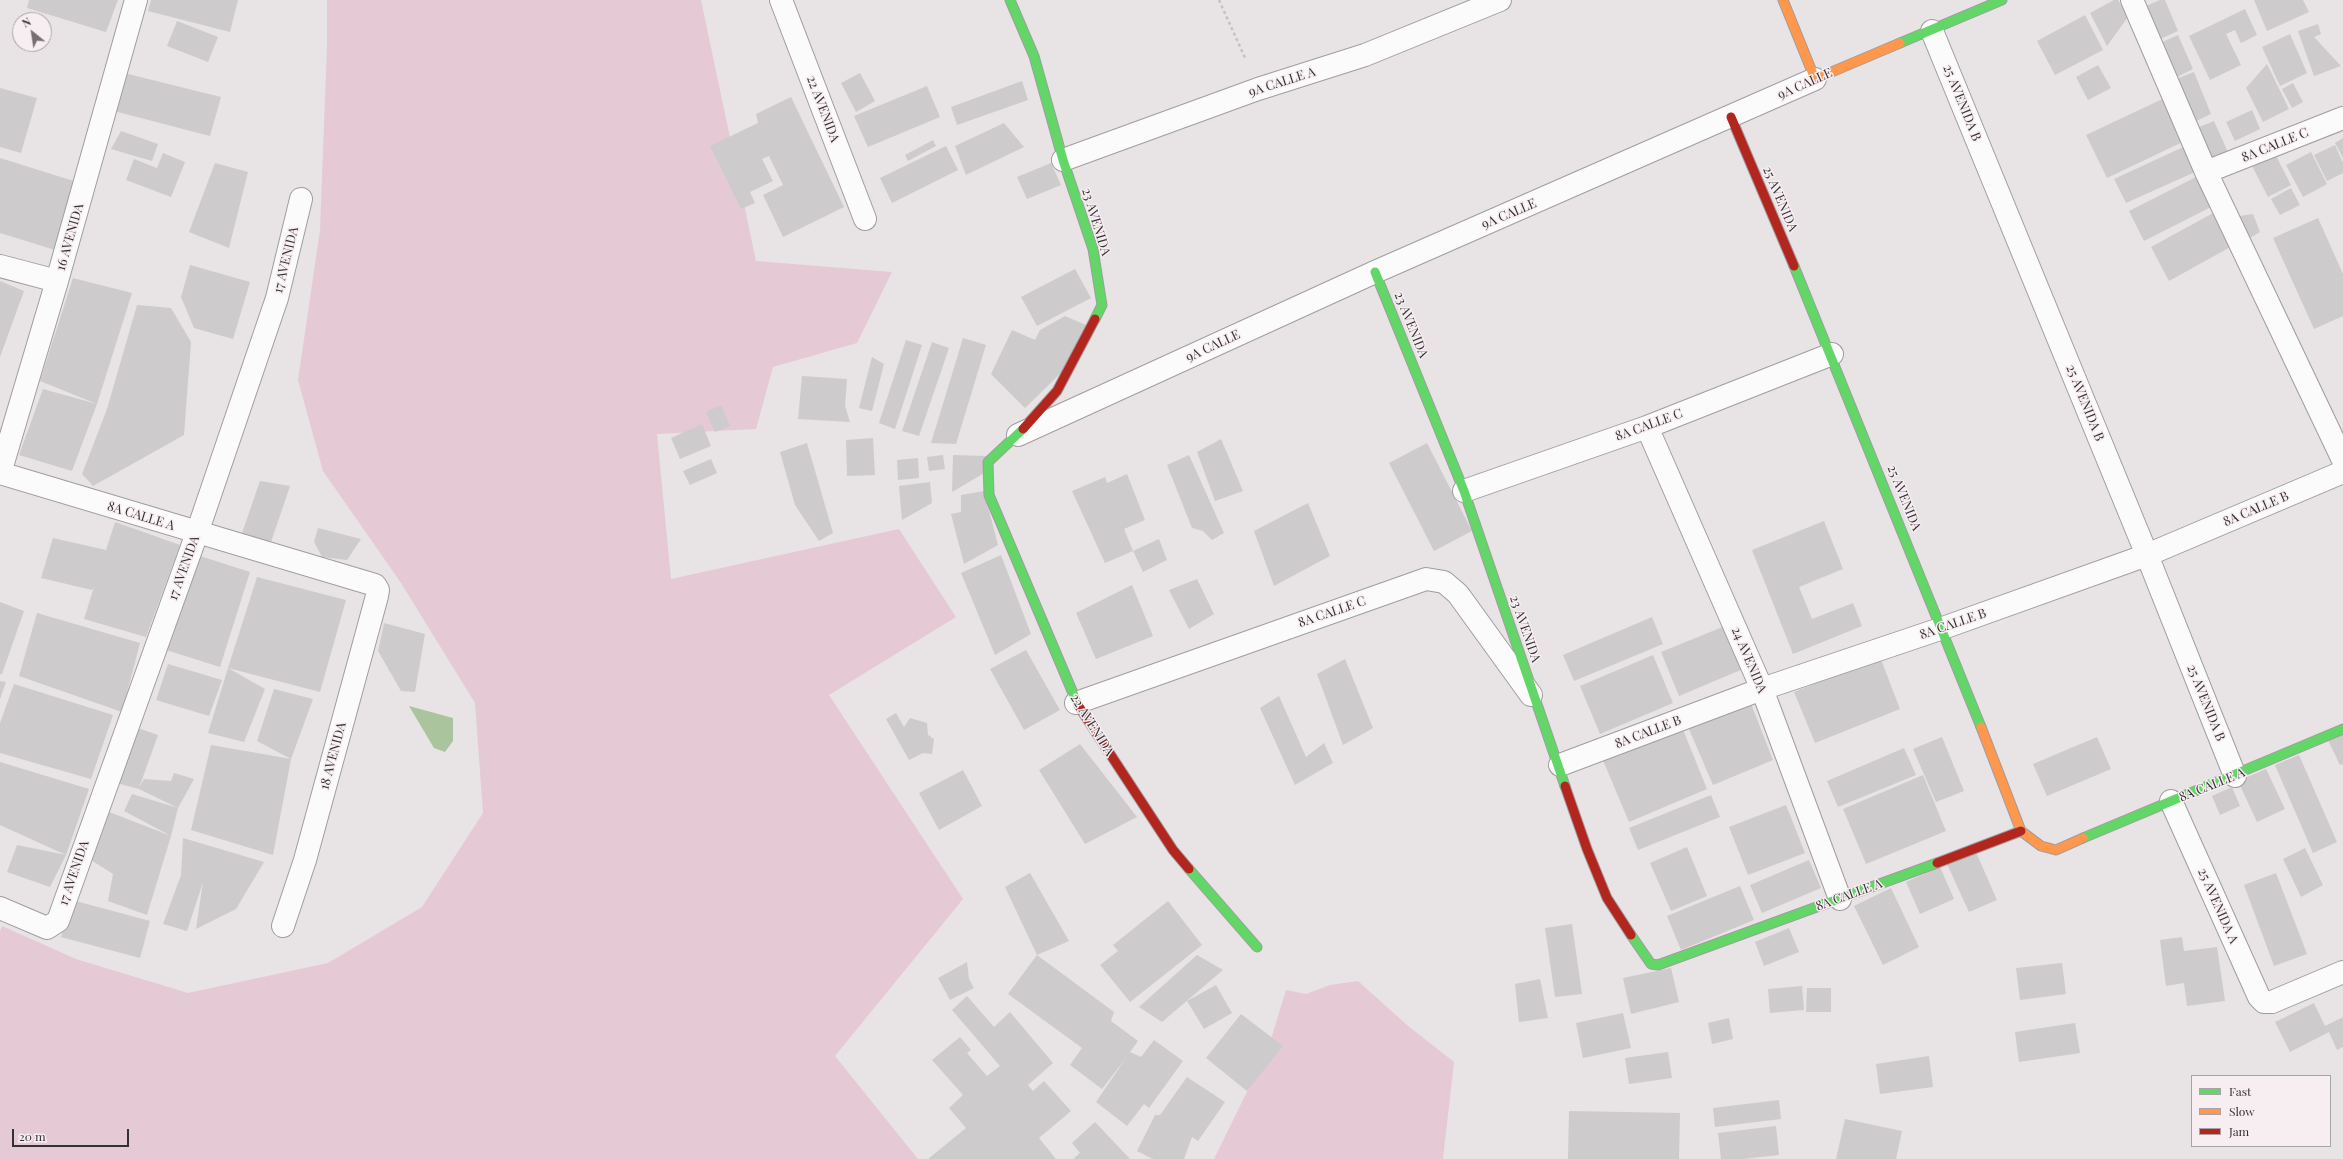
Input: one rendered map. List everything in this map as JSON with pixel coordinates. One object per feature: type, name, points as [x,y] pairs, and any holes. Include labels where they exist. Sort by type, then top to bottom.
[{"type":"street","name":"16 AVENIDA","points":[[0,473],[58,282],[136,0]]},
{"type":"street","name":"22 AVENIDA","points":[[781,0],[866,219]]},
{"type":"street","name":"23 AVENIDA","points":[[1010,0],[1034,56],[1063,160],[1093,249],[1102,305],[1057,391],[1018,435]]},
{"type":"street","name":"9A CALLE A","points":[[1063,160],[1258,88],[1365,55],[1500,0]]},
{"type":"street","points":[[1784,0],[1815,79]]},
{"type":"street","name":"9A CALLE","points":[[1018,435],[1375,272],[1815,79],[1932,31],[2002,0]]},
{"type":"street","points":[[2132,0],[2206,172],[2343,460]]},
{"type":"street","name":"25 AVENIDA B","points":[[1932,31],[2147,555],[2235,776]]},
{"type":"street","name":"25 AVENIDA","points":[[1731,117],[1832,354],[1943,628],[2021,831]]},
{"type":"street","name":"8A CALLE C","points":[[2206,172],[2343,118]]},
{"type":"street","name":"17 AVENIDA","points":[[0,908],[47,928],[58,921],[198,533],[277,298],[301,199]]},
{"type":"street","points":[[0,266],[58,282]]},
{"type":"street","name":"23 AVENIDA","points":[[1375,272],[1464,491],[1560,765],[1587,849],[1607,898],[1651,964],[1658,965],[1676,960]]},
{"type":"street","name":"8A CALLE C","points":[[1464,491],[1647,427],[1832,354]]},
{"type":"street","name":"24 AVENIDA","points":[[1647,427],[1762,689],[1840,898]]},
{"type":"street","name":"22 AVENIDA","points":[[1018,435],[988,462],[989,495],[1076,703],[1173,850],[1257,947]]},
{"type":"street","name":"8A CALLE B","points":[[1560,765],[1762,689],[1943,628],[2147,555],[2343,472]]},
{"type":"street","name":"8A CALLE A","points":[[0,473],[375,585]]},
{"type":"street","name":"8A CALLE C","points":[[1076,703],[1426,579],[1444,582],[1458,594],[1538,704]]},
{"type":"street","name":"18 AVENIDA","points":[[283,926],[305,860],[377,596],[378,590],[375,585]]},
{"type":"street","name":"8A CALLE A","points":[[1676,960],[2021,831],[2041,846],[2056,850],[2080,838],[2235,776],[2343,729]]},
{"type":"street","name":"25 AVENIDA A","points":[[2171,801],[2259,996],[2264,1002],[2272,1002],[2343,972]]},
{"type":"path","points":[[1219,0],[1258,88]]},
{"type":"shaded area","points":[[327,0],[701,0],[756,261],[892,272],[857,343],[773,367],[756,429],[657,434],[671,579],[899,529],[956,617],[829,695],[963,899],[835,1056],[918,1159],[0,1159],[0,931],[2,926],[76,959],[188,993],[328,963],[422,907],[483,813],[475,703],[401,583],[323,471],[298,380],[320,230],[327,45]]},
{"type":"shaded area","points":[[409,706],[453,718],[453,741],[445,752],[434,748]]},
{"type":"shaded area","points":[[1358,981],[1407,1025],[1454,1062],[1443,1159],[1214,1159],[1268,1049],[1286,990],[1306,994],[1330,985]]},
{"type":"building","points":[[29,0],[118,0],[106,32],[52,16],[52,12],[40,12],[27,8]]},
{"type":"building","points":[[151,0],[238,0],[230,32],[148,11]]},
{"type":"building","points":[[2114,0],[2118,0],[2128,17],[2107,46],[2090,13]]},
{"type":"building","points":[[2160,0],[2165,0],[2178,31],[2158,40],[2144,7]]},
{"type":"building","points":[[2254,0],[2303,0],[2309,12],[2267,31]]},
{"type":"building","points":[[2245,9],[2257,35],[2241,43],[2235,30],[2226,34],[2241,65],[2210,80],[2189,36]]},
{"type":"building","points":[[2085,15],[2103,50],[2055,75],[2037,41]]},
{"type":"building","points":[[177,21],[218,37],[208,62],[167,46]]},
{"type":"building","points":[[2318,24],[2321,34],[2314,37],[2341,66],[2314,76],[2298,31]]},
{"type":"building","points":[[2290,34],[2307,73],[2280,86],[2262,47]]},
{"type":"building","points":[[2178,35],[2193,69],[2173,79],[2158,44]]},
{"type":"building","points":[[2267,64],[2289,109],[2263,122],[2246,88]]},
{"type":"building","points":[[2098,65],[2111,88],[2088,100],[2076,77]]},
{"type":"building","points":[[2194,72],[2211,114],[2192,123],[2174,80]]},
{"type":"building","points":[[124,73],[221,97],[210,136],[110,110]]},
{"type":"building","points":[[860,73],[875,101],[856,112],[841,83]]},
{"type":"building","points":[[1022,81],[1028,100],[957,125],[951,107]]},
{"type":"building","points":[[2293,83],[2303,102],[2292,108],[2282,89]]},
{"type":"building","points":[[927,86],[940,117],[868,147],[854,116]]},
{"type":"building","points":[[0,88],[37,98],[21,153],[0,147]]},
{"type":"building","points":[[2171,95],[2191,138],[2107,178],[2086,135]]},
{"type":"building","points":[[791,97],[844,207],[783,237],[763,195],[783,185],[769,156],[762,159],[773,181],[750,192],[755,203],[741,209],[710,146],[758,123],[756,114]]},
{"type":"building","points":[[2252,110],[2260,129],[2235,141],[2226,122]]},
{"type":"building","points":[[2214,121],[2231,159],[2207,170],[2194,129]]},
{"type":"building","points":[[1004,123],[1024,147],[966,175],[955,146]]},
{"type":"building","points":[[121,131],[158,144],[152,161],[111,149]]},
{"type":"building","points":[[2343,138],[2343,158],[2335,143]]},
{"type":"building","points":[[933,140],[936,146],[908,161],[905,155]]},
{"type":"building","points":[[2192,143],[2204,168],[2126,203],[2114,179]]},
{"type":"building","points":[[2335,145],[2343,163],[2343,173],[2327,181],[2314,155]]},
{"type":"building","points":[[946,146],[958,170],[892,203],[880,178]]},
{"type":"building","points":[[2272,148],[2291,185],[2268,197],[2249,160]]},
{"type":"building","points":[[2311,152],[2327,184],[2303,197],[2286,165]]},
{"type":"building","points":[[163,153],[185,162],[171,197],[126,180],[134,159],[157,168]]},
{"type":"building","points":[[0,158],[77,182],[55,250],[0,233]]},
{"type":"building","points":[[215,163],[248,172],[229,248],[189,232]]},
{"type":"building","points":[[1051,163],[1061,185],[1027,199],[1017,177]]},
{"type":"building","points":[[2200,175],[2215,205],[2144,241],[2129,211]]},
{"type":"building","points":[[2291,188],[2300,205],[2280,215],[2271,199]]},
{"type":"building","points":[[2215,212],[2234,245],[2169,281],[2151,247]]},
{"type":"building","points":[[2253,214],[2260,232],[2243,242],[2233,217]]},
{"type":"building","points":[[2318,218],[2343,274],[2343,316],[2314,329],[2273,238]]},
{"type":"building","points":[[190,265],[250,282],[233,339],[194,328],[181,297]]},
{"type":"building","points":[[1075,269],[1091,298],[1037,326],[1021,297]]},
{"type":"building","points":[[73,278],[132,293],[97,404],[40,381]]},
{"type":"building","points":[[0,281],[24,291],[0,357]]},
{"type":"building","points":[[137,305],[171,308],[191,342],[184,435],[93,486],[82,474],[107,409]]},
{"type":"building","points":[[1065,316],[1086,325],[1067,367],[1025,408],[991,374],[1012,330],[1035,340],[1040,330]]},
{"type":"building","points":[[963,338],[986,345],[956,444],[931,443]]},
{"type":"building","points":[[906,340],[922,345],[895,429],[879,423]]},
{"type":"building","points":[[932,342],[949,348],[919,436],[902,431]]},
{"type":"building","points":[[872,357],[884,364],[872,411],[859,408]]},
{"type":"building","points":[[802,376],[847,379],[845,406],[850,422],[798,419]]},
{"type":"building","points":[[43,389],[97,404],[72,471],[19,455]]},
{"type":"building","points":[[721,405],[730,426],[715,432],[706,412]]},
{"type":"building","points":[[702,424],[711,446],[680,459],[671,438]]},
{"type":"building","points":[[873,438],[875,475],[847,476],[846,440]]},
{"type":"building","points":[[1221,439],[1243,491],[1215,501],[1197,452]]},
{"type":"building","points":[[807,443],[833,533],[819,541],[795,505],[780,452]]},
{"type":"building","points":[[1427,443],[1472,531],[1434,551],[1389,463]]},
{"type":"building","points":[[943,455],[945,469],[929,471],[927,457]]},
{"type":"building","points":[[953,455],[987,456],[986,472],[952,492]]},
{"type":"building","points":[[1189,455],[1224,533],[1212,540],[1203,531],[1192,528],[1167,465]]},
{"type":"building","points":[[918,458],[919,478],[898,480],[897,460]]},
{"type":"building","points":[[711,459],[717,473],[690,485],[683,471]]},
{"type":"building","points":[[1127,474],[1145,520],[1124,529],[1133,551],[1105,563],[1072,491],[1105,477],[1107,483]]},
{"type":"building","points":[[260,481],[290,486],[269,548],[240,539]]},
{"type":"building","points":[[930,482],[932,503],[902,520],[899,486]]},
{"type":"building","points":[[984,491],[998,545],[964,564],[951,514],[961,512],[961,495]]},
{"type":"building","points":[[1308,503],[1330,556],[1274,586],[1254,531]]},
{"type":"building","points":[[1824,521],[1843,569],[1799,587],[1812,619],[1853,603],[1862,626],[1793,654],[1752,550]]},
{"type":"building","points":[[115,522],[180,545],[146,637],[84,619],[94,587],[92,590],[41,578],[53,538],[106,550]]},
{"type":"building","points":[[318,528],[361,539],[347,560],[322,557],[314,542]]},
{"type":"building","points":[[1159,539],[1167,560],[1143,572],[1133,551]]},
{"type":"building","points":[[194,554],[250,572],[220,667],[163,649]]},
{"type":"building","points":[[1001,555],[1031,634],[995,655],[961,573]]},
{"type":"building","points":[[257,577],[346,600],[320,692],[228,668]]},
{"type":"building","points":[[1197,579],[1214,614],[1189,629],[1169,590]]},
{"type":"building","points":[[1132,585],[1153,636],[1096,659],[1076,613]]},
{"type":"building","points":[[0,602],[24,611],[2,674],[0,674]]},
{"type":"building","points":[[37,613],[140,643],[122,712],[19,676]]},
{"type":"building","points":[[1652,617],[1663,644],[1574,681],[1563,655]]},
{"type":"building","points":[[384,623],[425,634],[415,692],[401,691],[378,651]]},
{"type":"building","points":[[1725,626],[1743,669],[1679,696],[1661,652]]},
{"type":"building","points":[[1026,650],[1060,710],[1024,730],[990,669]]},
{"type":"building","points":[[1653,655],[1673,703],[1600,734],[1580,686]]},
{"type":"building","points":[[1880,657],[1900,709],[1815,743],[1794,692]]},
{"type":"building","points":[[1345,659],[1373,728],[1343,745],[1317,674]]},
{"type":"building","points":[[168,664],[222,680],[209,716],[156,700]]},
{"type":"building","points":[[228,668],[265,689],[244,742],[208,733]]},
{"type":"building","points":[[0,681],[6,682],[0,699]]},
{"type":"building","points":[[14,684],[113,715],[91,779],[0,753],[0,723]]},
{"type":"building","points":[[274,689],[313,699],[291,759],[257,741]]},
{"type":"building","points":[[1279,696],[1306,757],[1324,743],[1333,763],[1295,785],[1260,708]]},
{"type":"building","points":[[1751,704],[1773,760],[1713,785],[1689,729]]},
{"type":"building","points":[[896,713],[904,727],[910,718],[927,723],[928,735],[934,739],[932,754],[923,753],[909,760],[886,719]]},
{"type":"building","points":[[129,725],[158,735],[139,788],[144,779],[171,781],[174,773],[194,779],[178,808],[139,789],[109,781]]},
{"type":"building","points":[[1681,725],[1707,789],[1629,822],[1602,758]]},
{"type":"building","points":[[2343,733],[2343,764],[2340,765],[2328,740]]},
{"type":"building","points":[[1942,737],[1964,791],[1936,802],[1913,749]]},
{"type":"building","points":[[2097,737],[2111,769],[2047,796],[2033,764]]},
{"type":"building","points":[[1080,744],[1137,817],[1085,844],[1039,770]]},
{"type":"building","points":[[211,745],[291,759],[273,855],[191,830]]},
{"type":"building","points":[[1904,748],[1916,775],[1838,807],[1827,781]]},
{"type":"building","points":[[2299,755],[2337,842],[2313,853],[2275,765]]},
{"type":"building","points":[[0,762],[89,789],[66,855],[0,825]]},
{"type":"building","points":[[2266,769],[2285,809],[2257,822],[2238,781]]},
{"type":"building","points":[[963,770],[982,806],[939,830],[919,793]]},
{"type":"building","points":[[1923,775],[1946,831],[1866,864],[1843,809]]},
{"type":"building","points":[[2232,787],[2240,806],[2220,815],[2212,796]]},
{"type":"building","points":[[132,794],[178,808],[171,836],[124,811]]},
{"type":"building","points":[[1711,795],[1720,817],[1638,850],[1629,828]]},
{"type":"building","points":[[1786,805],[1805,853],[1748,875],[1729,827]]},
{"type":"building","points":[[99,808],[171,836],[147,915],[108,901],[113,874],[91,860]]},
{"type":"building","points":[[183,838],[264,862],[236,909],[196,929],[203,882],[187,931],[163,924],[181,875]]},
{"type":"building","points":[[17,845],[66,855],[50,887],[7,872]]},
{"type":"building","points":[[1687,847],[1707,896],[1671,911],[1650,863]]},
{"type":"building","points":[[2305,848],[2323,885],[2301,897],[2283,859]]},
{"type":"building","points":[[1975,850],[1997,900],[1969,912],[1946,862]]},
{"type":"building","points":[[1809,860],[1821,888],[1762,913],[1750,885]]},
{"type":"building","points":[[1940,867],[1954,899],[1920,914],[1906,882]]},
{"type":"building","points":[[1030,873],[1069,941],[1037,955],[1005,887]]},
{"type":"building","points":[[2276,873],[2307,954],[2274,966],[2244,885]]},
{"type":"building","points":[[1740,886],[1754,920],[1681,950],[1667,916]]},
{"type":"building","points":[[1891,888],[1919,947],[1883,965],[1854,906]]},
{"type":"building","points":[[72,900],[150,921],[140,958],[61,937]]},
{"type":"building","points":[[1168,901],[1202,945],[1130,1002],[1100,965],[1118,951],[1113,945]]},
{"type":"building","points":[[1572,924],[1582,994],[1555,997],[1545,928]]},
{"type":"building","points":[[1789,928],[1799,952],[1764,966],[1755,942]]},
{"type":"building","points":[[2182,937],[2184,951],[2217,947],[2225,1001],[2187,1006],[2184,983],[2166,986],[2160,940]]},
{"type":"building","points":[[1037,955],[1114,1012],[1111,1021],[1138,1041],[1130,1052],[1141,1057],[1154,1040],[1183,1061],[1149,1108],[1144,1104],[1127,1126],[1096,1102],[1126,1058],[1102,1089],[1070,1065],[1082,1048],[1008,994]]},
{"type":"building","points":[[1197,955],[1223,970],[1162,1022],[1139,1007]]},
{"type":"building","points":[[967,962],[969,979],[974,988],[950,1000],[938,978]]},
{"type":"building","points":[[2062,963],[2066,994],[2020,1000],[2016,968]]},
{"type":"building","points":[[1671,968],[1679,1002],[1631,1014],[1623,978]]},
{"type":"building","points":[[1540,979],[1548,1018],[1519,1022],[1515,984]]},
{"type":"building","points":[[1216,985],[1232,1013],[1204,1029],[1187,1001]]},
{"type":"building","points":[[1802,986],[1804,1010],[1770,1013],[1768,989]]},
{"type":"building","points":[[1807,988],[1831,988],[1831,1012],[1806,1012]]},
{"type":"building","points":[[967,996],[994,1027],[1010,1012],[1053,1063],[1028,1085],[1033,1091],[1044,1081],[1071,1111],[1039,1138],[1056,1159],[928,1159],[966,1128],[949,1108],[963,1095],[932,1060],[960,1037],[971,1050],[967,1053],[987,1076],[1000,1066],[952,1010]]},
{"type":"building","points":[[2314,1003],[2325,1026],[2343,1017],[2343,1047],[2337,1050],[2329,1032],[2290,1052],[2275,1022]]},
{"type":"building","points":[[1623,1013],[1631,1048],[1583,1058],[1576,1023]]},
{"type":"building","points":[[1241,1014],[1283,1046],[1247,1091],[1206,1058]]},
{"type":"building","points":[[1729,1018],[1733,1039],[1712,1044],[1708,1023]]},
{"type":"building","points":[[2075,1023],[2080,1053],[2019,1062],[2015,1032]]},
{"type":"building","points":[[1668,1052],[1672,1078],[1629,1084],[1625,1058]]},
{"type":"building","points":[[1929,1056],[1933,1087],[1880,1094],[1876,1064]]},
{"type":"building","points":[[1187,1077],[1225,1102],[1198,1141],[1192,1137],[1184,1159],[1153,1159],[1137,1151],[1155,1115],[1160,1115]]},
{"type":"building","points":[[1779,1100],[1781,1119],[1715,1127],[1713,1108]]},
{"type":"building","points":[[1569,1111],[1680,1113],[1679,1159],[1568,1159]]},
{"type":"building","points":[[1845,1119],[1902,1131],[1896,1159],[1836,1159]]},
{"type":"building","points":[[1095,1122],[1130,1159],[1073,1159],[1080,1153],[1072,1143]]},
{"type":"building","points":[[1776,1126],[1779,1155],[1743,1159],[1721,1159],[1718,1133]]},
{"type":"traffic: fast","points":[[1010,0],[1034,56],[1063,160],[1093,249],[1102,305],[1095,319]]},
{"type":"traffic: fast","points":[[1900,43],[2002,0]]},
{"type":"traffic: fast","points":[[1794,266],[1981,727]]},
{"type":"traffic: fast","points":[[1375,272],[1464,491],[1565,786]]},
{"type":"traffic: fast","points":[[1023,429],[988,462],[989,495],[1078,705]]},
{"type":"traffic: fast","points":[[2083,838],[2343,729]]},
{"type":"traffic: fast","points":[[1631,935],[1651,964],[1658,965],[1937,863]]},
{"type":"traffic: fast","points":[[1189,869],[1257,947]]},
{"type":"traffic: slow","points":[[1783,0],[1815,79],[1900,43]]},
{"type":"traffic: slow","points":[[1981,727],[2021,831],[2041,846],[2056,850],[2083,838]]},
{"type":"traffic: jam","points":[[1731,117],[1794,266]]},
{"type":"traffic: jam","points":[[1023,429],[1057,391],[1095,319]]},
{"type":"traffic: jam","points":[[1078,705],[1173,850],[1189,869]]},
{"type":"traffic: jam","points":[[1565,786],[1587,849],[1607,898],[1631,935]]},
{"type":"traffic: jam","points":[[1937,863],[2021,831]]}]
